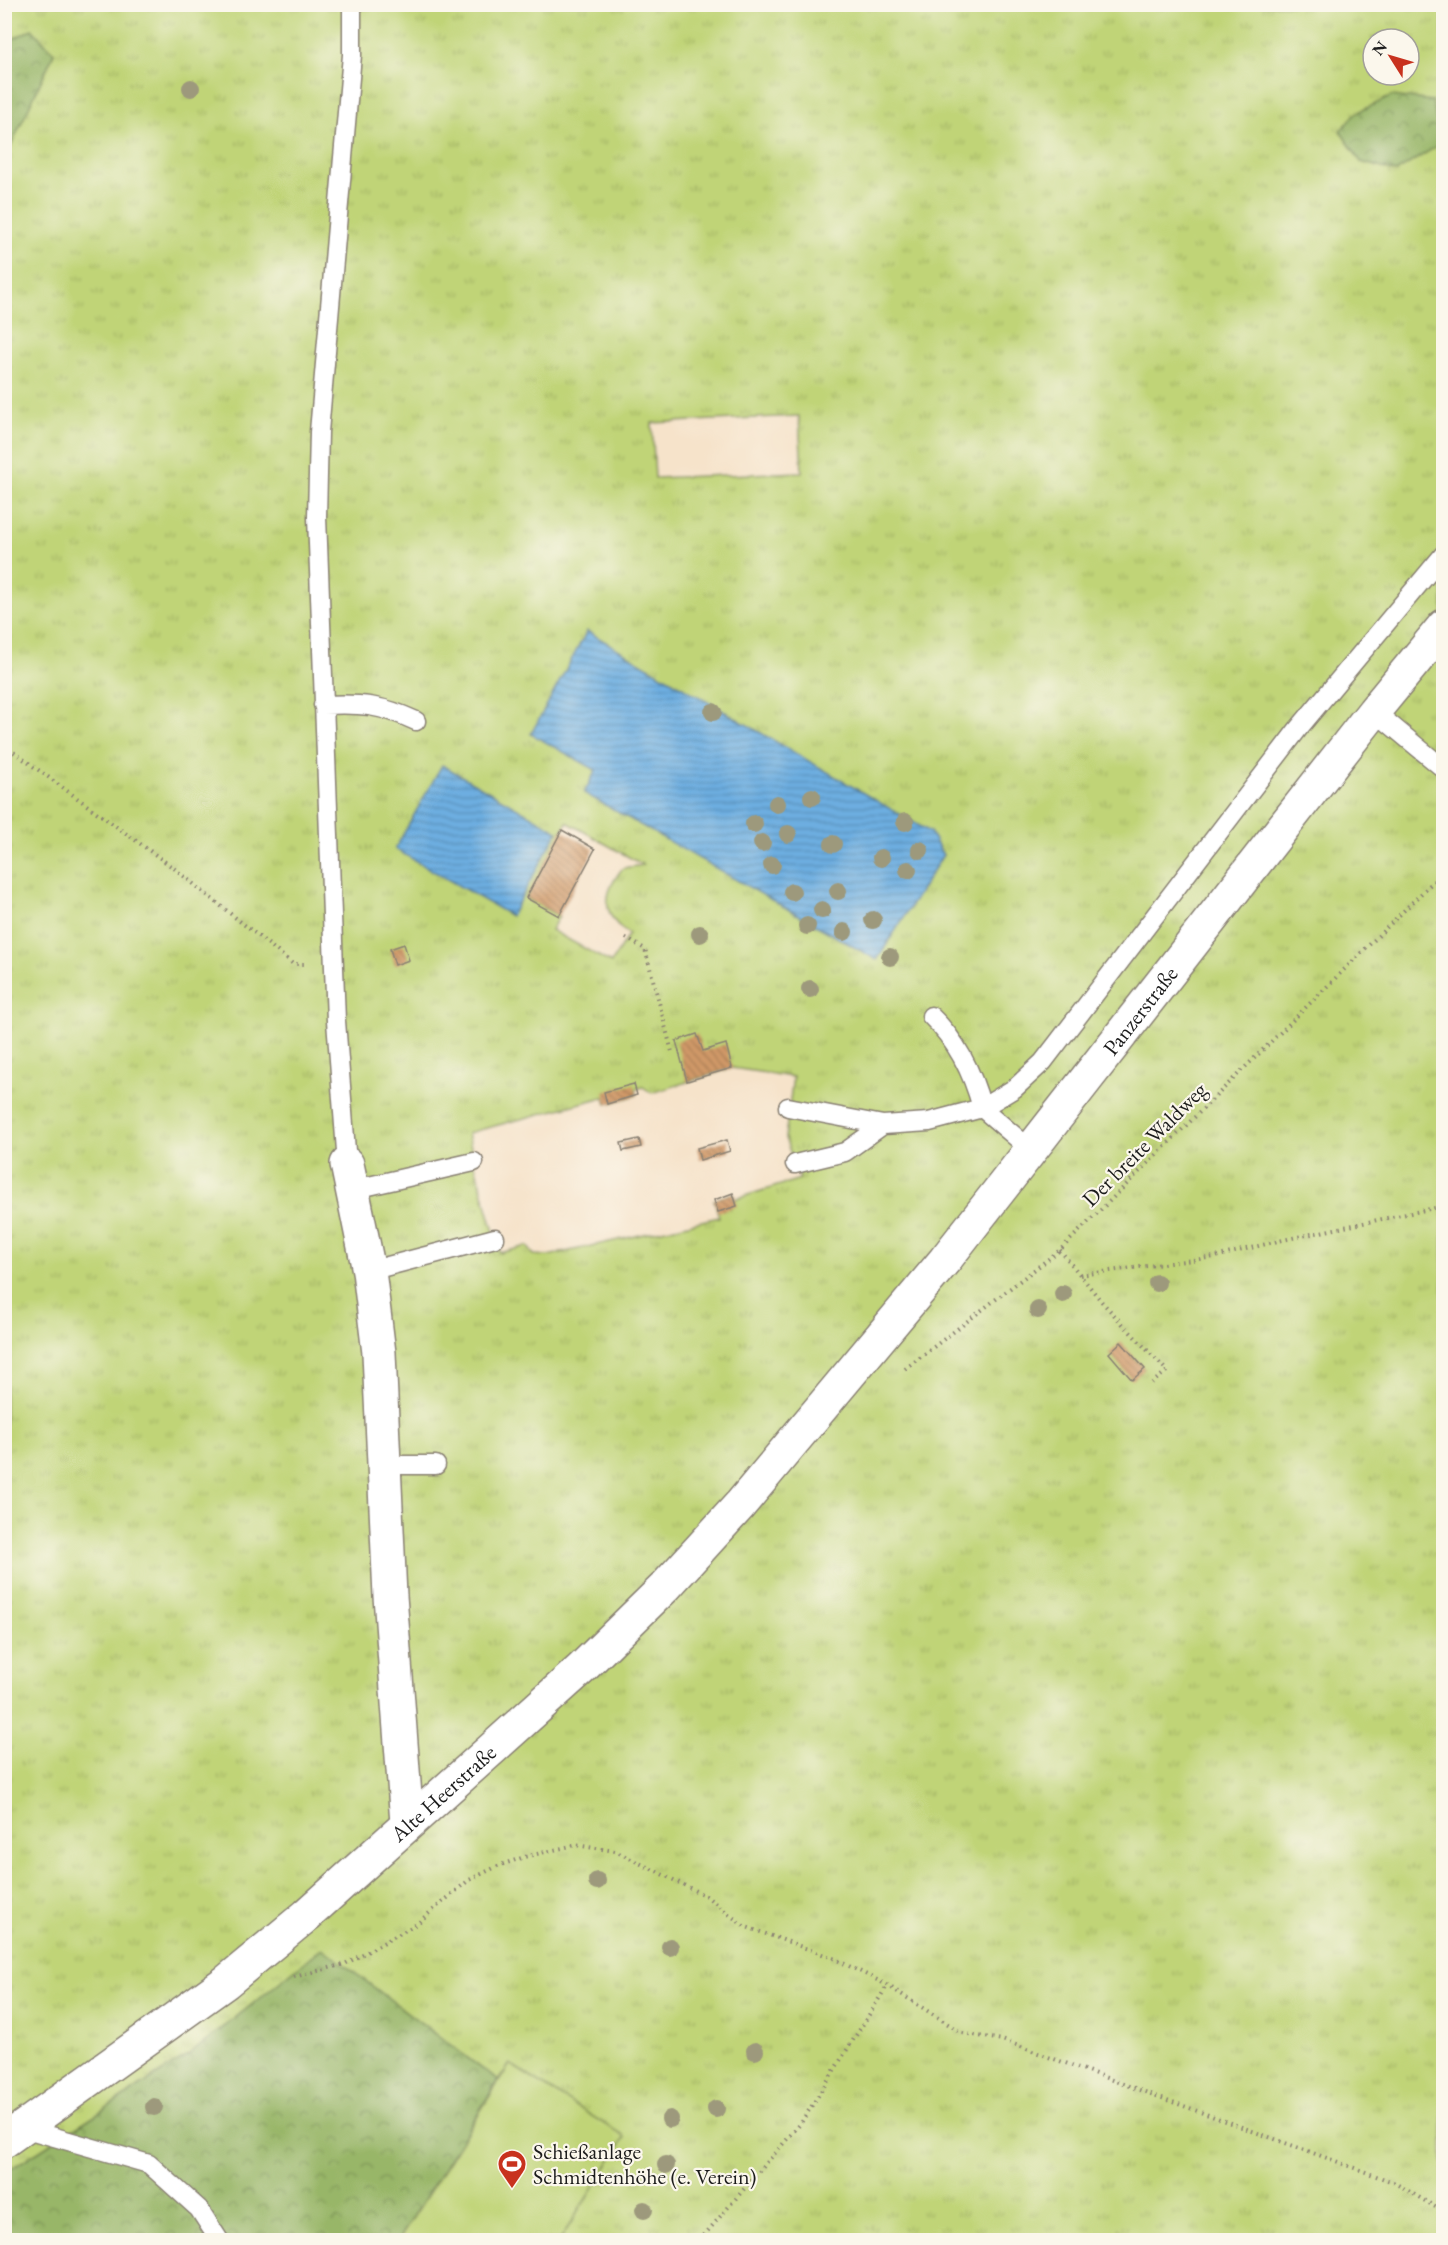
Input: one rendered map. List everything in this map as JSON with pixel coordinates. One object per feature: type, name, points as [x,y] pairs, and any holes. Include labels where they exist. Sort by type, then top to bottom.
[{"type":"street","name":"Panzerstraße","points":[[834,1394],[945,1260],[1443,626]]},
{"type":"street","points":[[349,1177],[369,1271],[379,1353],[390,1596],[407,1823]]},
{"type":"street","name":"Alte Heerstraße","points":[[14,2135],[226,1982],[307,1915],[581,1668],[665,1587],[740,1505],[834,1394]]},
{"type":"lane","points":[[352,4],[352,54],[319,432],[317,517],[334,965],[349,1177],[474,1162]]},
{"type":"lane","points":[[788,1107],[883,1125],[929,1122],[982,1108],[1015,1088],[1043,1062],[1299,729],[1443,554]]},
{"type":"lane","points":[[323,705],[356,703],[388,708],[416,721]]},
{"type":"lane","points":[[1374,711],[1443,770]]},
{"type":"lane","points":[[931,1016],[949,1033],[976,1084],[982,1108],[1031,1150]]},
{"type":"lane","points":[[795,1164],[845,1152],[883,1125]]},
{"type":"lane","points":[[369,1271],[495,1238]]},
{"type":"lane","points":[[384,1465],[436,1465]]},
{"type":"lane","points":[[14,2135],[149,2164],[200,2209],[219,2241]]},
{"type":"path","points":[[4,27],[10,4]]},
{"type":"path","points":[[4,745],[175,869],[293,964],[334,965]]},
{"type":"path","name":"Der breite Waldweg","points":[[901,1372],[1060,1250],[1443,870]]},
{"type":"path","points":[[626,938],[645,949],[672,1052]]},
{"type":"path","points":[[1080,1275],[1215,1257],[1278,1240],[1443,1206]]},
{"type":"path","points":[[1060,1250],[1101,1302],[1167,1371],[1152,1383]]},
{"type":"path","points":[[288,1978],[345,1964],[415,1925],[470,1881],[498,1866],[576,1845],[615,1851],[706,1896],[744,1926],[833,1958],[887,1985],[962,2033],[1002,2040],[1393,2182],[1443,2212]]},
{"type":"path","points":[[700,2241],[801,2123],[887,1985]]},
{"type":"green space","points":[[5,4],[1443,5],[1443,2240],[560,2240],[624,2138],[510,2064],[498,2081],[322,1949],[189,2055],[5,2173],[4,159],[54,53],[5,43]],"holes":[[[799,416],[802,472],[655,478],[652,423]],[[596,770],[882,805],[930,832],[943,855],[699,857],[585,793]],[[567,822],[643,865],[623,868],[608,894],[609,911],[613,919],[629,934],[611,963],[551,930],[559,916],[526,898]],[[732,1068],[793,1077],[785,1138],[800,1179],[735,1199],[733,1193],[714,1200],[719,1217],[548,1256],[534,1255],[527,1246],[500,1253],[468,1133],[604,1097],[607,1104],[637,1095],[636,1089],[643,1087],[652,1093]]]},
{"type":"green space","points":[[32,29],[54,53],[5,159],[5,43]]},
{"type":"green space","points":[[1392,96],[1432,101],[1442,143],[1396,172],[1361,162],[1340,131],[1356,113]]},
{"type":"green space","points":[[322,1948],[498,2081],[399,2240],[5,2240],[4,2173],[189,2055]]},
{"type":"green space","name":"Schießanlage Schmidtenhöhe (e. Verein)","points":[[510,2064],[625,2137],[560,2240],[399,2240]]},
{"type":"water","points":[[587,631],[930,832],[943,855],[877,960],[584,793],[596,770],[531,734]]},
{"type":"water","points":[[442,765],[558,831],[511,916],[395,849]]},
{"type":"building","points":[[562,830],[595,849],[559,916],[526,898]]},
{"type":"building","points":[[404,944],[409,960],[395,965],[390,949]]},
{"type":"building","points":[[697,1034],[703,1051],[726,1044],[732,1068],[687,1081],[676,1041]]},
{"type":"building","points":[[634,1084],[637,1095],[607,1104],[604,1092]]},
{"type":"building","points":[[639,1139],[641,1147],[623,1151],[621,1143]]},
{"type":"building","points":[[727,1140],[730,1151],[700,1160],[697,1148]]},
{"type":"building","points":[[733,1193],[737,1206],[718,1212],[714,1200]]},
{"type":"building","points":[[1121,1342],[1145,1369],[1132,1380],[1109,1353]]},
{"type":"place","name":"Schießanlage Schmidtenhöhe (e. Verein)","points":[[512,2190]]}]
